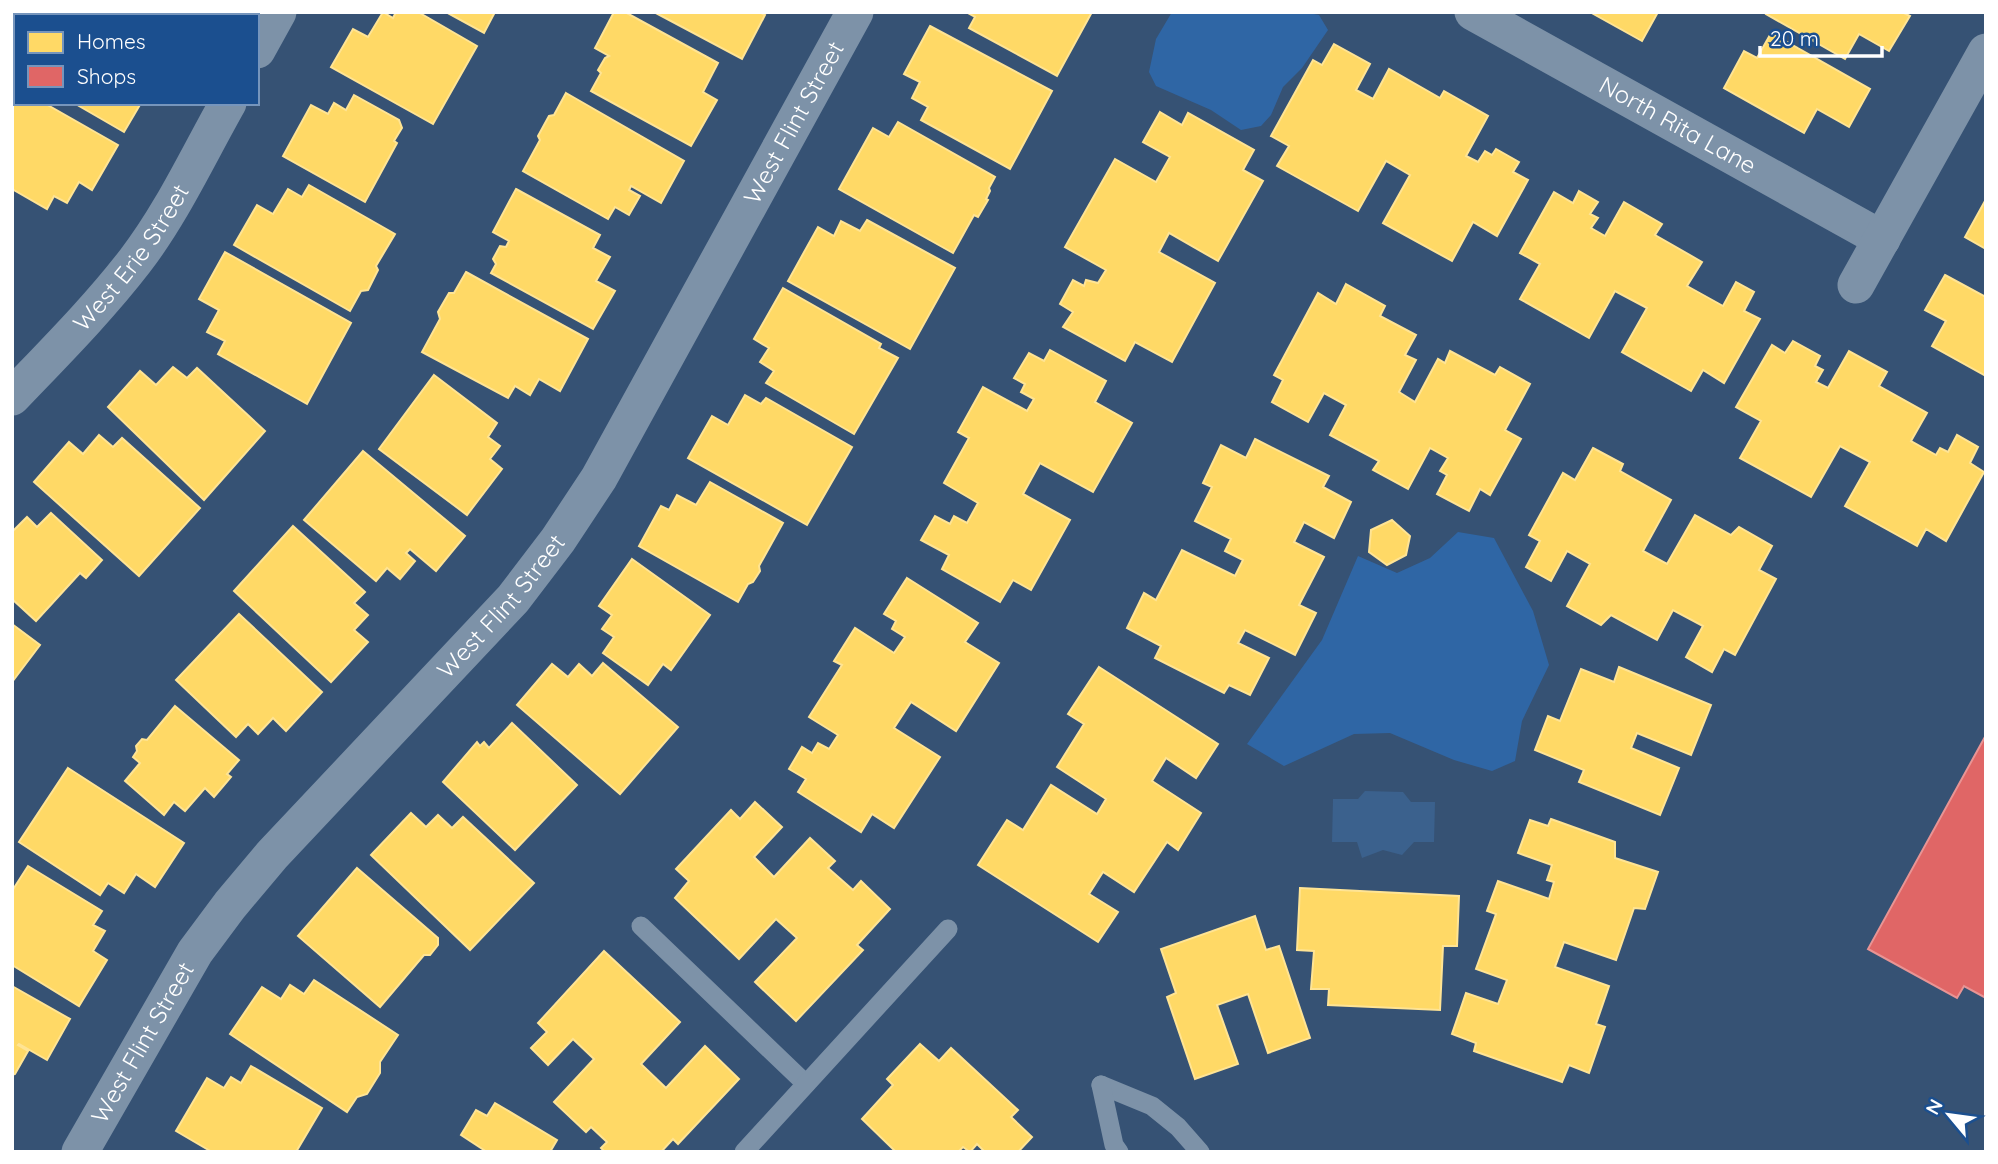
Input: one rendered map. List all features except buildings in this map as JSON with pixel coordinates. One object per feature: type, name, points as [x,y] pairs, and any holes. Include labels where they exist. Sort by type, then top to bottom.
[{"type":"street","points":[[259,46],[278,12]]},
{"type":"street","name":"West Flint Street","points":[[80,1152],[195,952],[230,905],[272,855],[513,599],[558,540],[599,478],[855,12]]},
{"type":"street","name":"North Rita Lane","points":[[1473,12],[1882,239]]},
{"type":"street","points":[[1856,285],[1986,52]]},
{"type":"street","name":"West Erie Street","points":[[12,397],[87,318],[136,260],[172,204],[227,105]]},
{"type":"lane","points":[[641,926],[806,1084]]},
{"type":"lane","points":[[744,1152],[947,929]]},
{"type":"lane","points":[[1119,1152],[1114,1145],[1101,1085],[1152,1106],[1178,1127],[1200,1152]]},
{"type":"shaded area","points":[[1172,12],[1303,12],[1319,15],[1328,30],[1302,68],[1283,87],[1271,115],[1261,126],[1241,130],[1211,110],[1156,86],[1149,72],[1156,39]]},
{"type":"shaded area","points":[[1458,532],[1494,538],[1533,611],[1549,665],[1522,721],[1515,761],[1492,771],[1454,760],[1390,733],[1354,734],[1284,766],[1247,744],[1322,640],[1358,556],[1397,573],[1430,558]]},
{"type":"shaded area","points":[[1365,791],[1403,792],[1411,802],[1435,802],[1434,842],[1414,842],[1402,855],[1383,850],[1362,858],[1357,842],[1332,842],[1333,799],[1358,799]]}]
